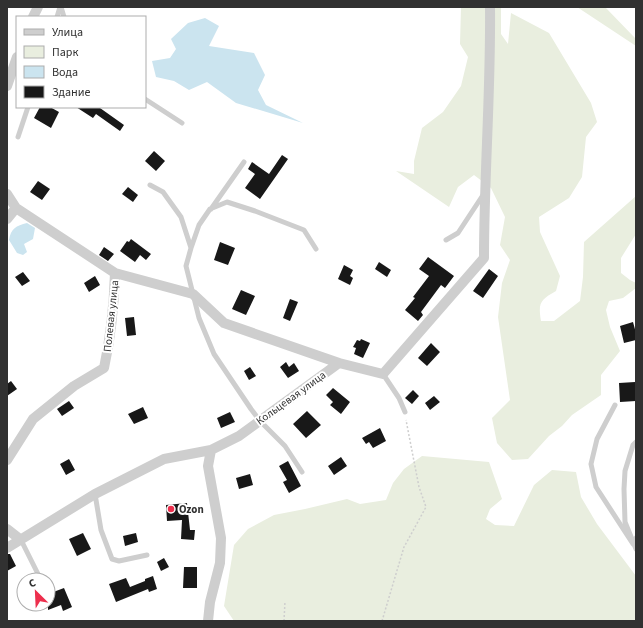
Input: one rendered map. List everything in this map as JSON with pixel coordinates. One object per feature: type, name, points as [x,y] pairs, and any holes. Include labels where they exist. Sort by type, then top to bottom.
[{"type":"street","points":[[34,16],[38,7]]},
{"type":"street","points":[[7,194],[16,208],[115,273],[193,294],[224,323],[338,363],[384,374],[484,258],[484,194],[490,45],[490,7]]},
{"type":"street","points":[[7,86],[16,60]]},
{"type":"street","points":[[7,219],[16,208]]},
{"type":"street","name":"Полевая улица","points":[[7,460],[33,419],[74,386],[104,368],[114,310],[115,273]]},
{"type":"street","name":"Кольцевая улица","points":[[7,548],[95,494],[164,459],[211,450],[238,436],[338,363]]},
{"type":"street","points":[[208,621],[210,602],[220,563],[221,538],[208,466],[211,450]]},
{"type":"street","points":[[7,529],[21,540]]},
{"type":"lane","points":[[146,100],[182,123]]},
{"type":"lane","points":[[18,137],[28,108]]},
{"type":"lane","points":[[244,162],[199,226],[186,266],[199,318],[214,354],[251,409],[260,421],[285,446],[302,472]]},
{"type":"lane","points":[[150,185],[163,192],[181,217],[191,248]]},
{"type":"lane","points":[[446,240],[458,233],[484,194]]},
{"type":"lane","points":[[210,209],[227,202],[255,211],[304,230],[316,249]]},
{"type":"lane","points":[[384,374],[399,398],[405,412]]},
{"type":"lane","points":[[615,405],[597,439],[591,464],[596,486],[634,546]]},
{"type":"lane","points":[[634,546],[625,522],[624,489],[625,471],[633,445],[636,442]]},
{"type":"lane","points":[[95,494],[101,530],[112,559],[119,561],[147,554]]},
{"type":"lane","points":[[634,546],[636,538]]},
{"type":"lane","points":[[21,540],[37,572]]},
{"type":"path","points":[[382,621],[404,547],[426,507],[419,487],[405,412]]},
{"type":"path","points":[[284,621],[285,601]]},
{"type":"green space","points":[[461,7],[501,7],[501,34],[508,44],[511,13],[549,33],[591,103],[597,122],[586,137],[582,177],[569,198],[539,217],[540,232],[560,276],[556,291],[546,297],[541,303],[541,321],[554,321],[580,301],[583,277],[584,242],[636,196],[636,234],[621,258],[621,273],[636,283],[636,288],[623,298],[609,301],[606,310],[610,327],[620,351],[601,375],[601,395],[572,415],[562,426],[549,436],[528,459],[512,460],[497,443],[492,418],[510,400],[498,317],[502,283],[510,260],[500,245],[505,217],[491,188],[474,175],[458,187],[449,207],[396,171],[414,174],[414,161],[422,128],[443,112],[461,86],[468,57],[460,44]]},
{"type":"green space","points":[[577,7],[605,7],[636,39],[636,46]]},
{"type":"green space","points":[[422,456],[489,462],[502,499],[490,509],[486,519],[495,525],[514,526],[534,485],[552,470],[576,472],[581,497],[597,524],[636,576],[636,621],[234,621],[224,606],[234,545],[248,529],[274,515],[347,499],[360,504],[386,500],[393,483],[404,469]]},
{"type":"water","points":[[205,18],[219,26],[209,46],[254,53],[265,75],[258,90],[266,105],[303,123],[236,103],[207,82],[189,90],[174,81],[156,77],[152,61],[170,58],[176,49],[171,39],[188,23]]},
{"type":"water","points":[[27,223],[35,228],[33,239],[24,244],[27,252],[23,255],[17,253],[9,240],[11,233],[15,228]]},
{"type":"building","points":[[39,108],[52,108],[59,112],[51,128],[34,118]]},
{"type":"building","points":[[78,108],[100,108],[124,125],[120,131],[96,114],[93,118]]},
{"type":"building","points":[[154,151],[165,161],[156,171],[145,161]]},
{"type":"building","points":[[282,155],[288,159],[260,199],[245,188],[255,174],[248,169],[252,162],[269,174]]},
{"type":"building","points":[[38,181],[50,189],[42,200],[30,192]]},
{"type":"building","points":[[128,187],[138,195],[133,202],[122,194]]},
{"type":"building","points":[[131,239],[151,254],[146,260],[140,255],[135,262],[120,251],[127,241],[129,242]]},
{"type":"building","points":[[220,242],[235,248],[228,265],[214,260]]},
{"type":"building","points":[[104,247],[114,254],[108,261],[99,255]]},
{"type":"building","points":[[428,257],[454,276],[445,288],[441,285],[421,312],[423,315],[418,321],[405,310],[415,298],[413,297],[429,276],[419,269]]},
{"type":"building","points":[[379,262],[391,270],[387,277],[375,269]]},
{"type":"building","points":[[344,265],[353,270],[350,276],[353,278],[350,285],[338,279]]},
{"type":"building","points":[[489,269],[498,276],[483,298],[473,291]]},
{"type":"building","points":[[23,272],[30,281],[22,286],[15,277]]},
{"type":"building","points":[[95,276],[100,285],[89,292],[84,283]]},
{"type":"building","points":[[241,290],[255,296],[246,315],[232,309]]},
{"type":"building","points":[[290,299],[298,302],[290,321],[283,318]]},
{"type":"building","points":[[134,317],[136,335],[127,336],[125,318]]},
{"type":"building","points":[[633,322],[636,340],[624,343],[620,326]]},
{"type":"building","points":[[361,339],[370,343],[363,358],[354,354],[356,348],[353,347],[357,340],[360,341]]},
{"type":"building","points":[[431,343],[440,352],[427,366],[418,358]]},
{"type":"building","points":[[286,362],[289,367],[294,363],[299,371],[288,378],[280,367]]},
{"type":"building","points":[[250,367],[256,376],[249,380],[244,371]]},
{"type":"building","points":[[11,381],[17,389],[7,396],[7,384]]},
{"type":"building","points":[[635,382],[636,401],[620,402],[619,383]]},
{"type":"building","points":[[333,388],[350,402],[341,414],[330,405],[333,402],[326,395]]},
{"type":"building","points":[[413,390],[419,396],[412,404],[405,398]]},
{"type":"building","points":[[434,396],[440,402],[430,410],[425,403]]},
{"type":"building","points":[[69,401],[74,408],[62,416],[57,409]]},
{"type":"building","points":[[143,407],[148,418],[134,424],[128,414]]},
{"type":"building","points":[[307,411],[321,425],[306,438],[293,424]]},
{"type":"building","points":[[230,412],[235,422],[221,428],[217,418]]},
{"type":"building","points":[[380,428],[386,441],[373,448],[369,442],[366,444],[362,438]]},
{"type":"building","points":[[341,457],[347,466],[334,475],[328,466]]},
{"type":"building","points":[[69,459],[75,470],[66,475],[60,464]]},
{"type":"building","points":[[288,461],[301,486],[289,493],[283,482],[287,480],[279,466]]},
{"type":"building","points":[[250,474],[253,485],[239,489],[236,478]]},
{"type":"building","points":[[187,503],[190,530],[195,530],[194,540],[181,539],[182,520],[167,521],[166,505]]},
{"type":"building","points":[[83,533],[91,549],[77,556],[69,539]]},
{"type":"building","points":[[136,533],[138,542],[125,546],[123,536]]},
{"type":"building","points":[[7,554],[10,554],[16,566],[7,571]]},
{"type":"building","points":[[164,558],[169,567],[161,571],[157,562]]},
{"type":"building","points":[[184,567],[197,567],[197,588],[183,588]]},
{"type":"building","points":[[153,576],[157,589],[149,592],[148,589],[116,602],[109,584],[126,578],[130,587]]},
{"type":"building","points":[[64,588],[72,607],[63,611],[61,605],[56,607],[56,591]]},
{"type":"place","name":"Ozon","points":[[171,509]]}]
